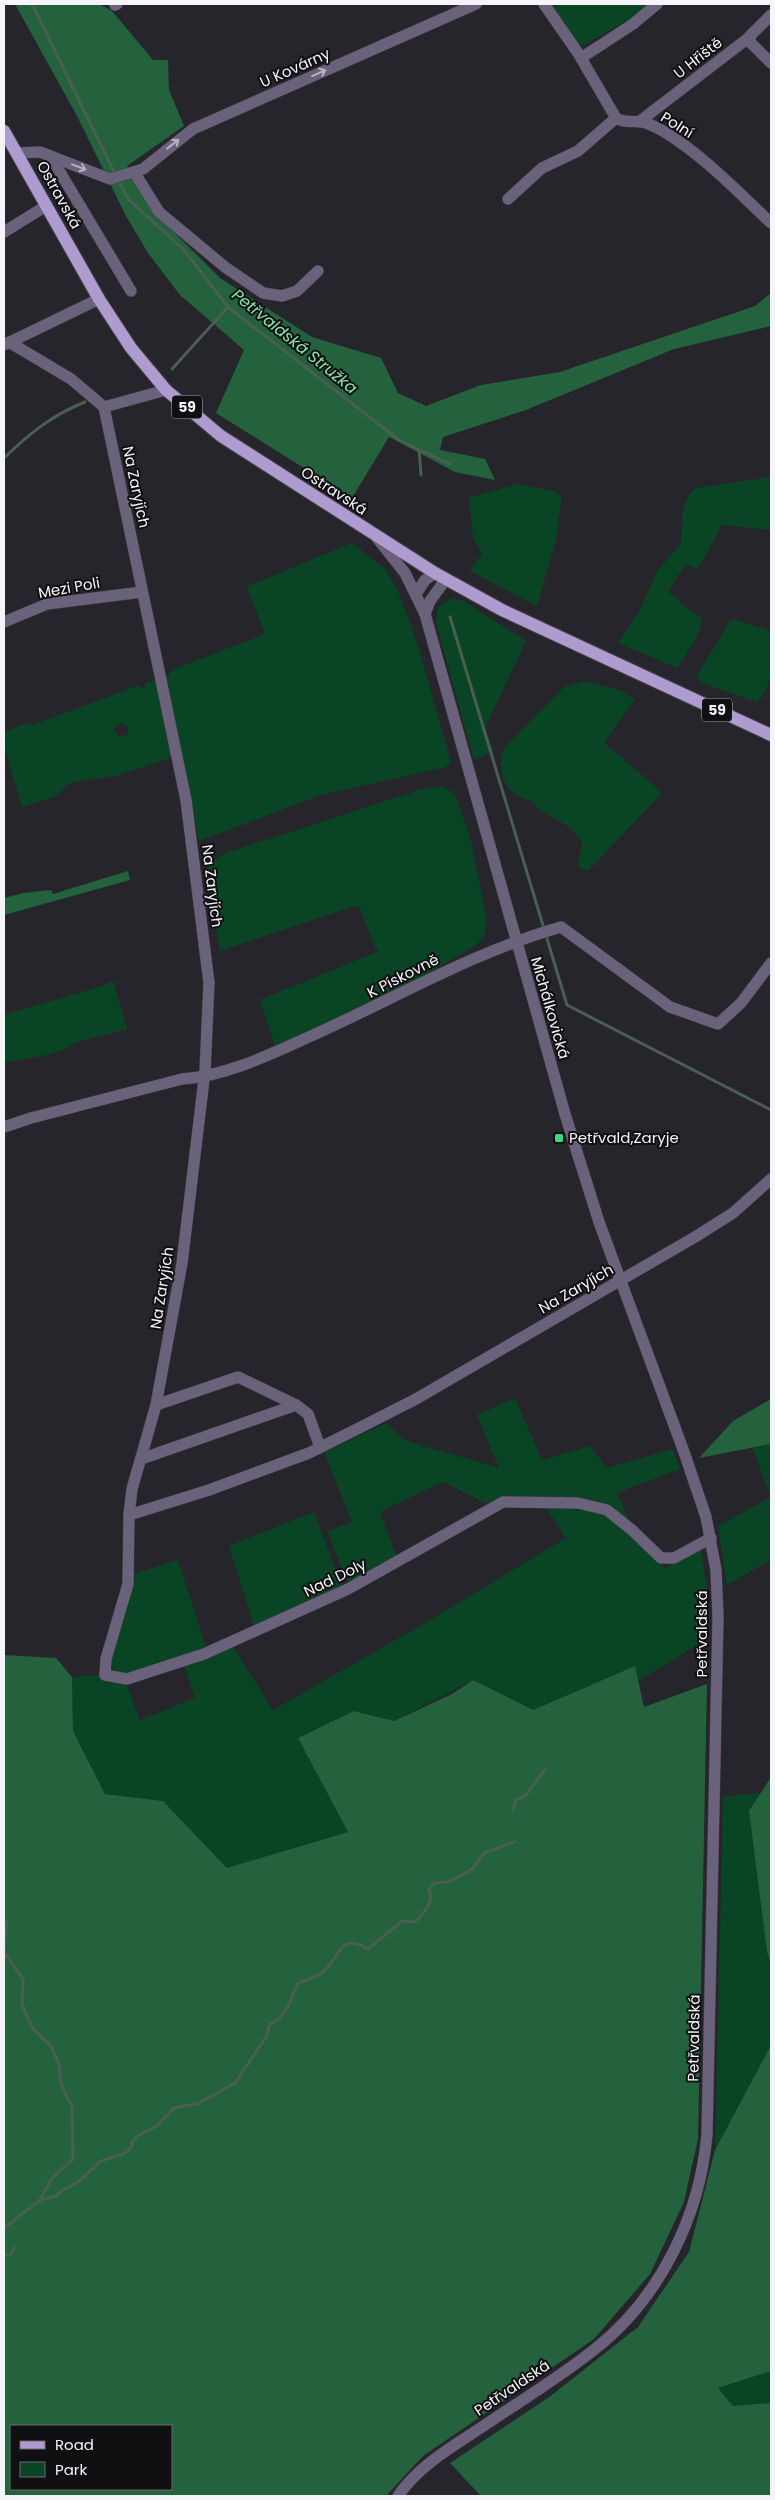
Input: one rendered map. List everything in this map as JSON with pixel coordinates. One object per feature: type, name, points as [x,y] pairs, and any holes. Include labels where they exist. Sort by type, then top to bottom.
[{"type":"main road","name":"Ostravská","points":[[4,132],[99,299],[131,348],[166,390],[220,436],[440,576],[502,610],[771,735]]},
{"type":"street","name":"U Kovárny","points":[[16,153],[40,152],[110,179],[134,172],[143,169],[193,129],[476,4]]},
{"type":"street","points":[[508,199],[542,168],[578,151],[616,118],[581,58],[544,4]]},
{"type":"street","points":[[581,58],[632,24],[657,4]]},
{"type":"street","name":"U Hřiště","points":[[640,121],[747,39],[771,15]]},
{"type":"street","points":[[747,39],[771,63]]},
{"type":"street","name":"Polní","points":[[616,118],[630,123],[640,121],[661,130],[684,145],[740,193],[771,223]]},
{"type":"street","points":[[52,157],[132,291]]},
{"type":"street","points":[[134,172],[160,212],[225,267],[263,293],[282,296],[297,291],[318,271]]},
{"type":"street","points":[[4,232],[46,206]]},
{"type":"street","points":[[6,344],[99,299]]},
{"type":"street","points":[[6,344],[71,379],[104,407],[166,390]]},
{"type":"street","name":"Na Zaryjích","points":[[104,407],[186,800],[209,983],[204,1078],[182,1263],[156,1405],[132,1488],[129,1515],[209,1490],[320,1447],[416,1399],[621,1281],[727,1217],[771,1179]]},
{"type":"street","name":"Michálkovická","points":[[374,535],[398,563],[426,614],[515,940],[565,1114],[599,1222],[684,1452]]},
{"type":"street","points":[[416,594],[424,580],[440,576]]},
{"type":"street","points":[[426,614],[440,576]]},
{"type":"street","name":"Mezi Poli","points":[[4,622],[47,604],[142,592]]},
{"type":"street","name":"K Pískovně","points":[[4,1127],[31,1118],[182,1079],[204,1078],[290,1046],[410,991],[471,958],[515,940],[561,927],[670,1008],[718,1024],[741,1003],[771,963]]},
{"type":"street","points":[[156,1405],[238,1377],[296,1405],[308,1414],[320,1447]]},
{"type":"street","points":[[141,1459],[296,1405]]},
{"type":"street","name":"Petřvaldská","points":[[398,2496],[409,2482],[446,2452],[595,2349],[624,2323],[658,2280],[682,2234],[696,2196],[707,2134],[718,1617],[716,1570],[711,1538],[684,1452]]},
{"type":"street","name":"Nad Doly","points":[[129,1515],[128,1584],[106,1658],[105,1675],[127,1680],[204,1654],[348,1590],[503,1502],[578,1503],[607,1510],[632,1530],[661,1558],[674,1558],[711,1538]]},
{"type":"green space","points":[[15,4],[99,4],[112,11],[153,60],[168,60],[169,90],[184,126],[127,166],[150,208],[220,278],[312,337],[381,358],[398,393],[426,406],[481,385],[560,372],[755,306],[771,293],[771,326],[674,349],[526,410],[443,437],[440,450],[485,459],[495,480],[455,472],[389,437],[352,498],[216,413],[244,350],[180,295],[148,253],[126,216],[77,116]]},
{"type":"green space","points":[[547,4],[651,4],[630,19],[580,47]]},
{"type":"green space","points":[[771,477],[771,530],[722,525],[698,569],[685,565],[669,590],[670,594],[680,600],[679,603],[701,617],[697,636],[677,668],[618,643],[640,610],[657,571],[681,544],[682,514],[690,494],[696,488]]},
{"type":"green space","points":[[517,484],[554,491],[562,497],[556,540],[537,606],[470,571],[482,553],[473,538],[469,498]]},
{"type":"green space","points":[[352,543],[384,568],[397,588],[417,643],[451,761],[446,767],[321,795],[199,841],[166,680],[171,671],[177,668],[265,634],[247,588],[248,586]]},
{"type":"green space","points":[[453,598],[465,602],[526,641],[485,728],[494,750],[474,760],[436,623],[439,607],[444,602]]},
{"type":"green space","points":[[734,619],[771,631],[771,671],[766,689],[756,702],[700,682],[697,676],[730,621]]},
{"type":"green space","points":[[155,680],[172,757],[115,776],[69,783],[57,796],[22,807],[4,746],[4,732],[28,723],[30,726],[140,685],[142,689],[146,687],[145,683]],"holes":[[[120,723],[128,727],[128,734],[118,737],[114,728]]]},
{"type":"green space","points":[[584,681],[622,691],[635,700],[604,742],[660,791],[661,794],[588,871],[581,869],[578,865],[582,842],[569,827],[540,810],[530,800],[515,794],[505,781],[501,765],[504,748],[564,687]]},
{"type":"green space","points":[[442,786],[457,799],[471,840],[487,920],[484,937],[475,946],[394,993],[276,1048],[260,1000],[379,951],[375,947],[360,908],[355,906],[220,951],[207,872],[209,864],[225,853],[420,790]]},
{"type":"green space","points":[[128,871],[130,880],[4,915],[4,898],[23,893],[51,890],[53,894]]},
{"type":"green space","points":[[111,981],[114,983],[127,1029],[76,1042],[52,1053],[4,1063],[4,1015],[102,986]]},
{"type":"green space","points":[[515,1398],[542,1460],[590,1446],[607,1468],[672,1449],[680,1469],[617,1493],[629,1521],[611,1506],[587,1499],[509,1496],[485,1503],[443,1482],[380,1512],[397,1557],[348,1584],[327,1531],[352,1522],[324,1452],[386,1423],[404,1440],[499,1468],[477,1415]]},
{"type":"green space","points":[[771,1399],[771,1444],[699,1458],[733,1421]]},
{"type":"green space","points":[[771,1444],[771,1497],[752,1448]]},
{"type":"green space","points":[[771,1497],[771,1560],[727,1585],[718,1526]]},
{"type":"green space","points":[[545,1506],[598,1512],[624,1528],[665,1568],[701,1550],[708,1594],[709,1638],[638,1681],[635,1666],[533,1710],[473,1680],[394,1721],[354,1711],[298,1738],[348,1832],[227,1868],[163,1801],[105,1794],[73,1731],[72,1677],[99,1675],[126,1683],[140,1720],[195,1698],[184,1666],[233,1647],[273,1710],[427,1622],[566,1538]]},
{"type":"green space","points":[[314,1512],[342,1586],[254,1626],[229,1546]]},
{"type":"green space","points":[[178,1560],[206,1647],[126,1676],[115,1673],[110,1661],[133,1574]]},
{"type":"green space","points":[[4,1655],[56,1658],[72,1677],[73,1731],[105,1794],[163,1801],[227,1868],[348,1832],[298,1738],[354,1711],[394,1721],[452,1694],[473,1680],[533,1710],[635,1666],[644,1707],[707,1684],[698,2139],[684,2202],[650,2274],[594,2339],[423,2456],[386,2496],[4,2496]]},
{"type":"green space","points":[[771,1777],[771,1964],[767,1952],[749,1811]]},
{"type":"green space","points":[[761,1793],[749,1811],[767,1952],[771,1964],[771,2045],[715,2150],[723,1796]]},
{"type":"green space","points":[[771,2045],[771,2371],[718,2388],[733,2406],[771,2403],[771,2496],[481,2496],[450,2463],[548,2398],[638,2327],[689,2252],[715,2150]]},
{"type":"green space","points":[[771,2371],[771,2403],[733,2406],[718,2388]]},
{"type":"waterway","name":"Petřvaldská Stružka","points":[[32,4],[115,174]]},
{"type":"waterway","name":"Petřvaldská Stružka","points":[[118,180],[128,199],[184,250],[228,307],[399,440],[450,464]]},
{"type":"waterway","points":[[172,369],[228,307]]},
{"type":"waterway","points":[[4,458],[42,426],[62,413],[85,402]]},
{"type":"waterway","points":[[419,449],[421,475]]},
{"type":"waterway","points":[[450,617],[567,1005],[771,1110]]},
{"type":"waterway","points":[[513,1810],[516,1800],[524,1797],[545,1770]]},
{"type":"waterway","points":[[40,2200],[56,2196],[64,2189],[77,2183],[101,2161],[123,2154],[131,2148],[133,2141],[139,2135],[157,2126],[174,2108],[199,2103],[235,2083],[266,2037],[270,2024],[284,2013],[297,1984],[323,1972],[345,1945],[351,1943],[358,1944],[368,1949],[402,1921],[415,1922],[428,1907],[430,1899],[429,1889],[434,1883],[447,1882],[463,1875],[473,1868],[484,1853],[514,1842]]},
{"type":"waterway","points":[[4,1921],[7,1923],[4,1949]]},
{"type":"waterway","points":[[4,1952],[23,1979],[22,2005],[33,2029],[51,2046],[59,2064],[61,2084],[72,2107],[73,2159],[52,2178],[40,2200],[4,2228]]},
{"type":"waterway","points":[[4,2255],[11,2255],[14,2247]]},
{"type":"place","name":"Petřvald,Zaryje","points":[[559,1138]]}]
